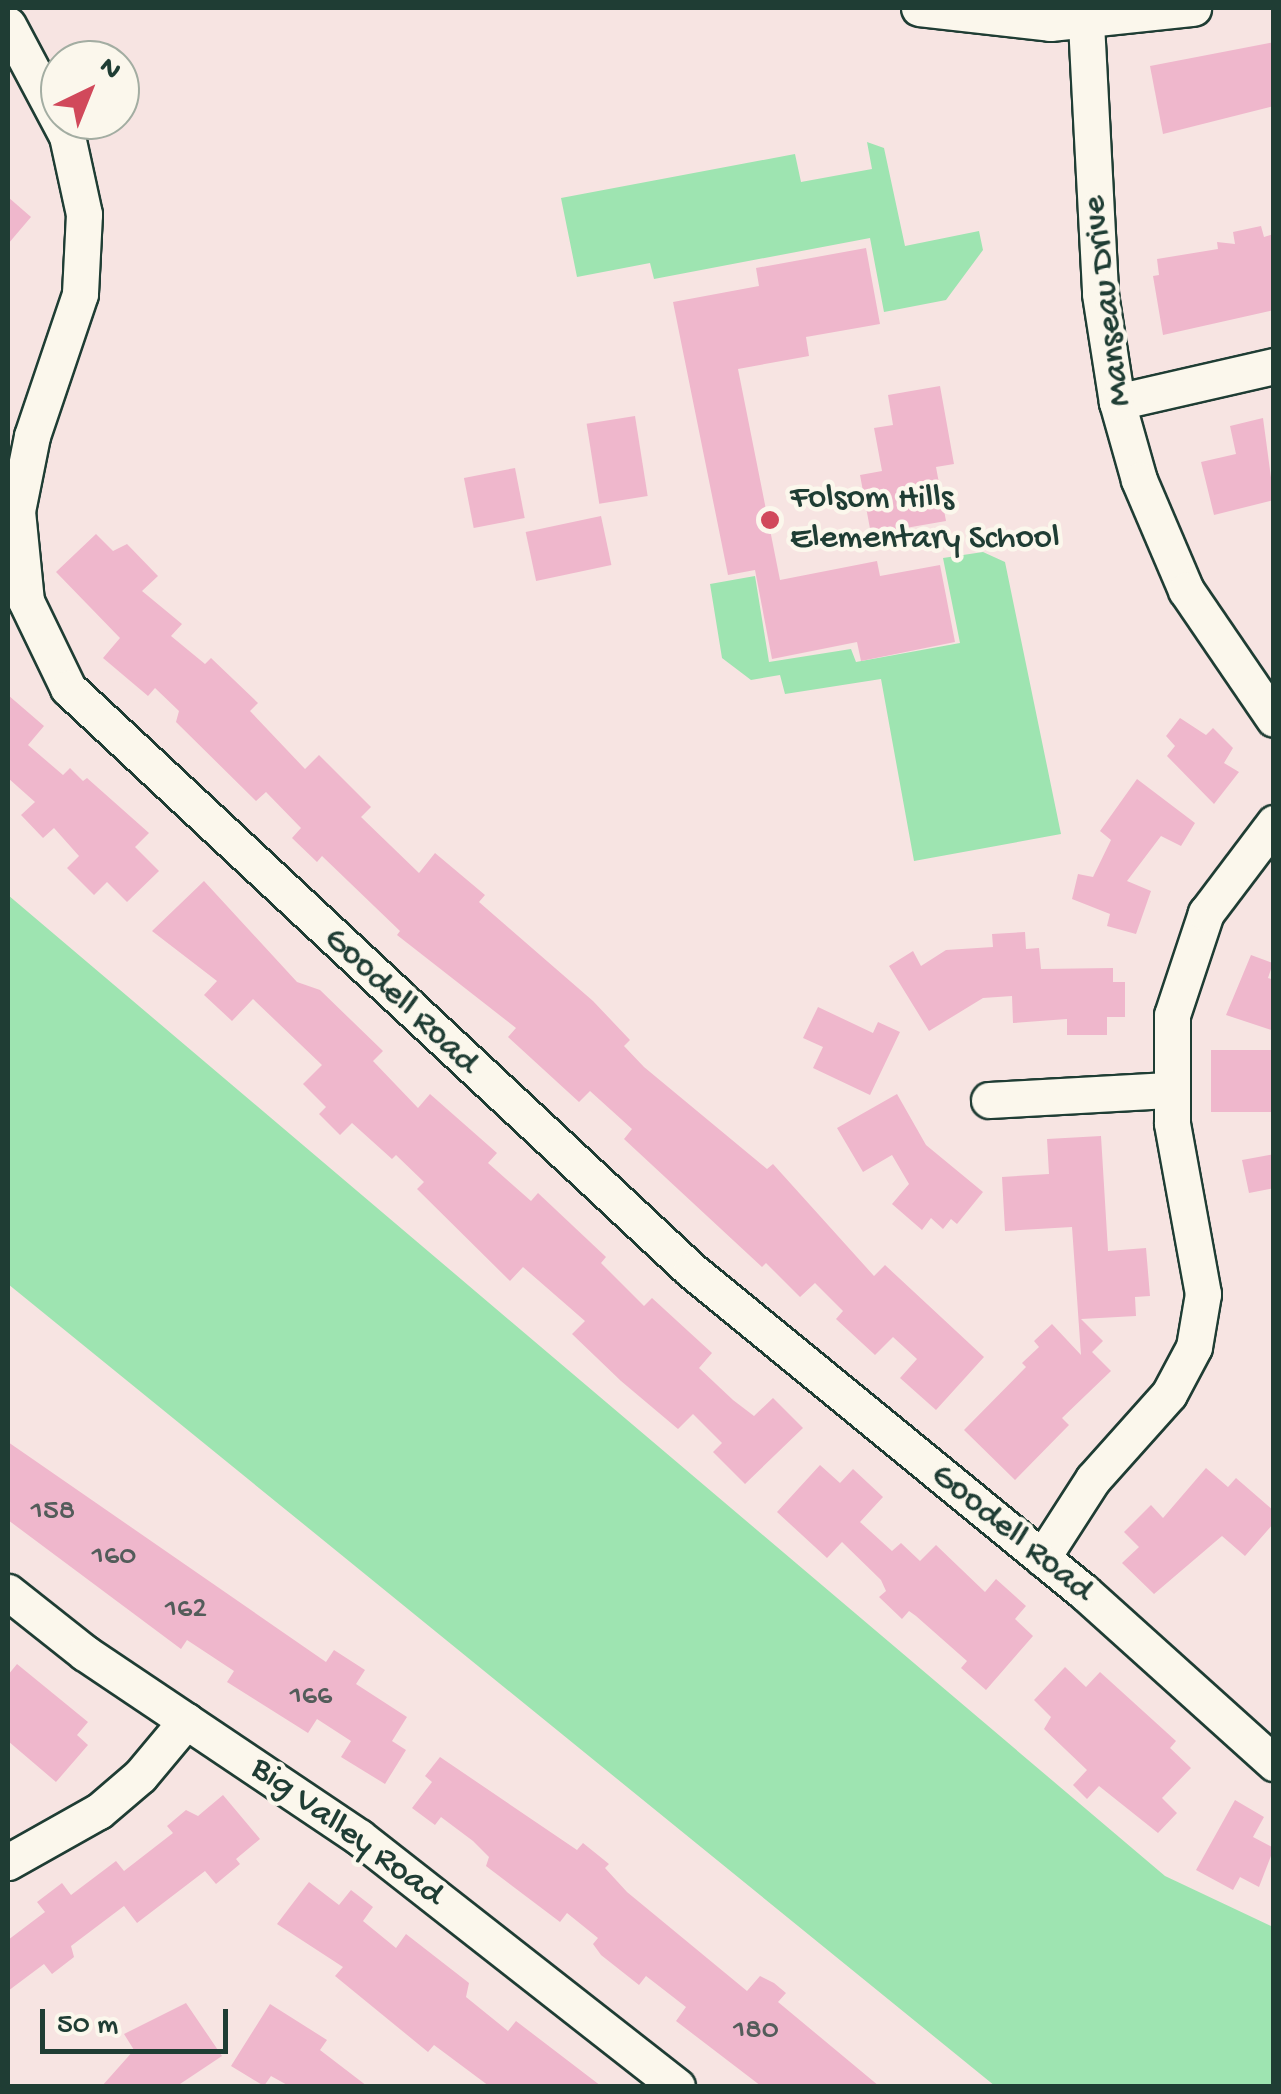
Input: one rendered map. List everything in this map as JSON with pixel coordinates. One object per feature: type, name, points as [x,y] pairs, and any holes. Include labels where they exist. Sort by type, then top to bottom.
[{"type":"street","points":[[919,8],[1008,22],[1086,23],[1194,8]]},
{"type":"street","name":"Manseau Drive","points":[[1086,23],[1100,294],[1117,402],[1139,480],[1186,590],[1274,720]]},
{"type":"street","name":"Goodell Road","points":[[8,25],[67,136],[84,214],[80,294],[22,473],[14,571],[39,638],[92,718],[690,1270],[1042,1558],[1274,1763]]},
{"type":"street","points":[[1117,402],[1274,366]]},
{"type":"street","points":[[1042,1558],[1093,1479],[1169,1394],[1194,1347],[1203,1294],[1169,1090],[1172,1016],[1185,963],[1234,867],[1274,823]]},
{"type":"street","points":[[990,1100],[1169,1090]]},
{"type":"street","name":"Big Valley Road","points":[[8,1592],[186,1721],[359,1837],[676,2086]]},
{"type":"street","points":[[8,1862],[99,1812],[140,1776],[186,1721]]},
{"type":"green space","points":[[867,142],[884,148],[905,246],[979,231],[983,250],[946,300],[884,312],[870,238],[654,279],[650,263],[577,277],[561,198],[795,154],[801,182],[872,169]]},
{"type":"green space","points":[[983,552],[1005,562],[1061,834],[914,861],[881,679],[785,694],[780,675],[751,680],[722,658],[710,584],[755,576],[769,662],[851,649],[856,662],[960,643],[943,558]]},
{"type":"green space","points":[[8,895],[1165,1876],[1273,1927],[1273,2086],[995,2086],[8,1284]]},
{"type":"building","points":[[1274,42],[1274,106],[1163,134],[1150,66]]},
{"type":"building","points":[[8,197],[31,217],[8,244]]},
{"type":"building","points":[[1261,226],[1264,237],[1274,234],[1274,310],[1163,335],[1153,276],[1159,275],[1157,259],[1218,249],[1217,242],[1235,244],[1233,232]]},
{"type":"building","points":[[866,248],[880,324],[806,337],[809,356],[738,369],[780,580],[877,561],[880,576],[940,565],[955,642],[861,661],[857,642],[772,659],[755,570],[728,575],[673,302],[759,286],[756,268]]},
{"type":"building","points":[[940,386],[954,464],[936,467],[946,521],[871,534],[860,475],[882,471],[874,428],[893,425],[888,395]]},
{"type":"building","points":[[635,416],[648,496],[599,504],[587,424]]},
{"type":"building","points":[[1263,418],[1274,500],[1214,515],[1201,462],[1236,454],[1230,426]]},
{"type":"building","points":[[515,468],[525,518],[474,528],[464,478]]},
{"type":"building","points":[[601,516],[611,565],[536,581],[526,532]]},
{"type":"building","points":[[96,534],[113,551],[127,544],[158,576],[142,591],[182,624],[171,636],[205,664],[211,658],[258,703],[250,711],[305,769],[319,755],[371,807],[361,817],[419,873],[435,853],[485,895],[479,902],[593,1001],[630,1040],[624,1046],[644,1067],[767,1169],[773,1164],[874,1276],[885,1265],[984,1357],[936,1410],[900,1378],[917,1359],[893,1337],[875,1355],[836,1319],[843,1311],[815,1283],[800,1297],[766,1263],[762,1267],[624,1139],[632,1129],[590,1091],[579,1102],[508,1037],[516,1028],[397,935],[400,931],[322,856],[317,862],[292,838],[301,828],[266,792],[256,801],[176,722],[179,711],[155,688],[148,696],[103,658],[120,638],[56,572]]},
{"type":"building","points":[[8,695],[44,726],[28,745],[63,775],[70,768],[83,781],[87,778],[149,833],[135,847],[159,871],[127,902],[107,882],[94,895],[67,868],[79,856],[54,828],[43,838],[21,815],[35,802],[8,778]]},
{"type":"building","points":[[1180,718],[1206,735],[1213,728],[1233,748],[1224,763],[1239,772],[1214,804],[1167,756],[1175,746],[1166,736]]},
{"type":"building","points":[[1137,779],[1195,823],[1181,846],[1161,836],[1127,881],[1151,891],[1136,934],[1107,926],[1110,914],[1072,899],[1078,874],[1093,877],[1111,840],[1100,831]]},
{"type":"building","points":[[204,881],[297,982],[320,990],[383,1051],[373,1061],[418,1108],[430,1094],[497,1153],[488,1163],[531,1201],[538,1193],[606,1257],[601,1263],[644,1306],[652,1298],[712,1353],[699,1368],[733,1400],[754,1416],[773,1398],[803,1428],[745,1484],[713,1452],[722,1443],[693,1414],[678,1429],[621,1381],[572,1334],[585,1321],[523,1267],[510,1281],[417,1189],[424,1182],[396,1155],[392,1159],[352,1123],[340,1135],[319,1114],[326,1107],[303,1084],[322,1065],[253,999],[232,1021],[204,995],[217,981],[152,931]]},
{"type":"building","points":[[1025,932],[1026,949],[1039,948],[1041,969],[1113,968],[1113,982],[1125,982],[1125,1017],[1107,1017],[1107,1035],[1067,1035],[1067,1019],[1013,1023],[1012,996],[983,998],[929,1031],[889,966],[913,951],[921,966],[946,950],[993,947],[992,934]]},
{"type":"building","points":[[1251,955],[1273,963],[1268,978],[1274,980],[1274,1031],[1226,1015]]},
{"type":"building","points":[[818,1007],[873,1033],[878,1022],[900,1032],[870,1095],[813,1068],[823,1047],[803,1038]]},
{"type":"building","points":[[1211,1050],[1274,1050],[1274,1112],[1211,1112]]},
{"type":"building","points":[[897,1094],[926,1145],[983,1192],[957,1224],[951,1219],[943,1229],[931,1218],[922,1230],[892,1204],[909,1184],[892,1155],[863,1172],[837,1128]]},
{"type":"building","points":[[1101,1136],[1108,1251],[1146,1248],[1150,1296],[1135,1297],[1136,1316],[1081,1319],[1103,1341],[1092,1352],[1111,1371],[1062,1418],[1069,1425],[1015,1480],[964,1430],[1026,1367],[1022,1363],[1039,1347],[1034,1341],[1052,1324],[1081,1355],[1072,1227],[1005,1231],[1002,1177],[1049,1174],[1047,1139]]},
{"type":"building","points":[[1274,1154],[1274,1188],[1249,1193],[1242,1160]]},
{"type":"building","points":[[8,1442],[326,1662],[334,1650],[365,1670],[356,1684],[407,1717],[392,1741],[406,1750],[385,1784],[341,1757],[351,1741],[317,1719],[308,1733],[227,1682],[234,1671],[187,1640],[181,1649],[8,1520]]},
{"type":"building","points":[[820,1465],[840,1483],[853,1469],[883,1497],[860,1522],[892,1551],[901,1543],[920,1561],[936,1545],[985,1592],[996,1579],[1026,1606],[1015,1619],[1033,1636],[986,1690],[961,1668],[967,1661],[916,1616],[909,1611],[902,1619],[879,1597],[886,1591],[881,1580],[842,1542],[827,1558],[777,1512]]},
{"type":"building","points":[[1206,1468],[1228,1487],[1236,1478],[1274,1511],[1274,1523],[1245,1556],[1222,1536],[1154,1594],[1122,1563],[1139,1547],[1124,1532],[1151,1505],[1163,1518]]},
{"type":"building","points":[[17,1664],[88,1722],[77,1735],[88,1745],[56,1782],[8,1741],[8,1675]]},
{"type":"building","points":[[1065,1667],[1086,1687],[1100,1672],[1176,1741],[1170,1748],[1191,1768],[1162,1798],[1177,1813],[1158,1833],[1099,1786],[1087,1799],[1073,1785],[1087,1770],[1044,1729],[1051,1717],[1034,1700]]},
{"type":"building","points":[[440,1757],[577,1850],[583,1843],[609,1864],[605,1868],[627,1892],[747,1991],[760,1976],[774,1983],[786,1993],[778,2002],[879,2086],[761,2086],[676,2021],[686,2007],[646,1976],[639,1985],[601,1955],[593,1944],[598,1938],[567,1913],[560,1922],[486,1866],[489,1857],[473,1841],[441,1817],[435,1825],[412,1808],[432,1782],[425,1776]]},
{"type":"building","points":[[223,1795],[260,1839],[236,1859],[240,1864],[216,1884],[205,1871],[137,1923],[124,1906],[71,1946],[74,1957],[52,1974],[44,1964],[8,1991],[8,1940],[45,1912],[37,1902],[62,1883],[71,1895],[116,1861],[124,1871],[173,1833],[167,1826],[186,1810],[198,1816]]},
{"type":"building","points":[[1235,1800],[1264,1817],[1253,1837],[1274,1848],[1259,1887],[1240,1877],[1233,1890],[1196,1870]]},
{"type":"building","points":[[309,1882],[339,1905],[351,1890],[373,1907],[363,1921],[396,1948],[406,1934],[469,1983],[466,1997],[508,2031],[516,2021],[601,2086],[489,2086],[434,2045],[428,2052],[335,1976],[343,1967],[277,1924]]},
{"type":"building","points":[[186,2003],[222,2056],[177,2086],[102,2086],[134,2050],[124,2034]]},
{"type":"building","points":[[270,2004],[327,2040],[320,2050],[367,2086],[289,2086],[271,2076],[264,2086],[231,2066]]},
{"type":"place","name":"Folsom Hills Elementary School","points":[[770,520]]}]
